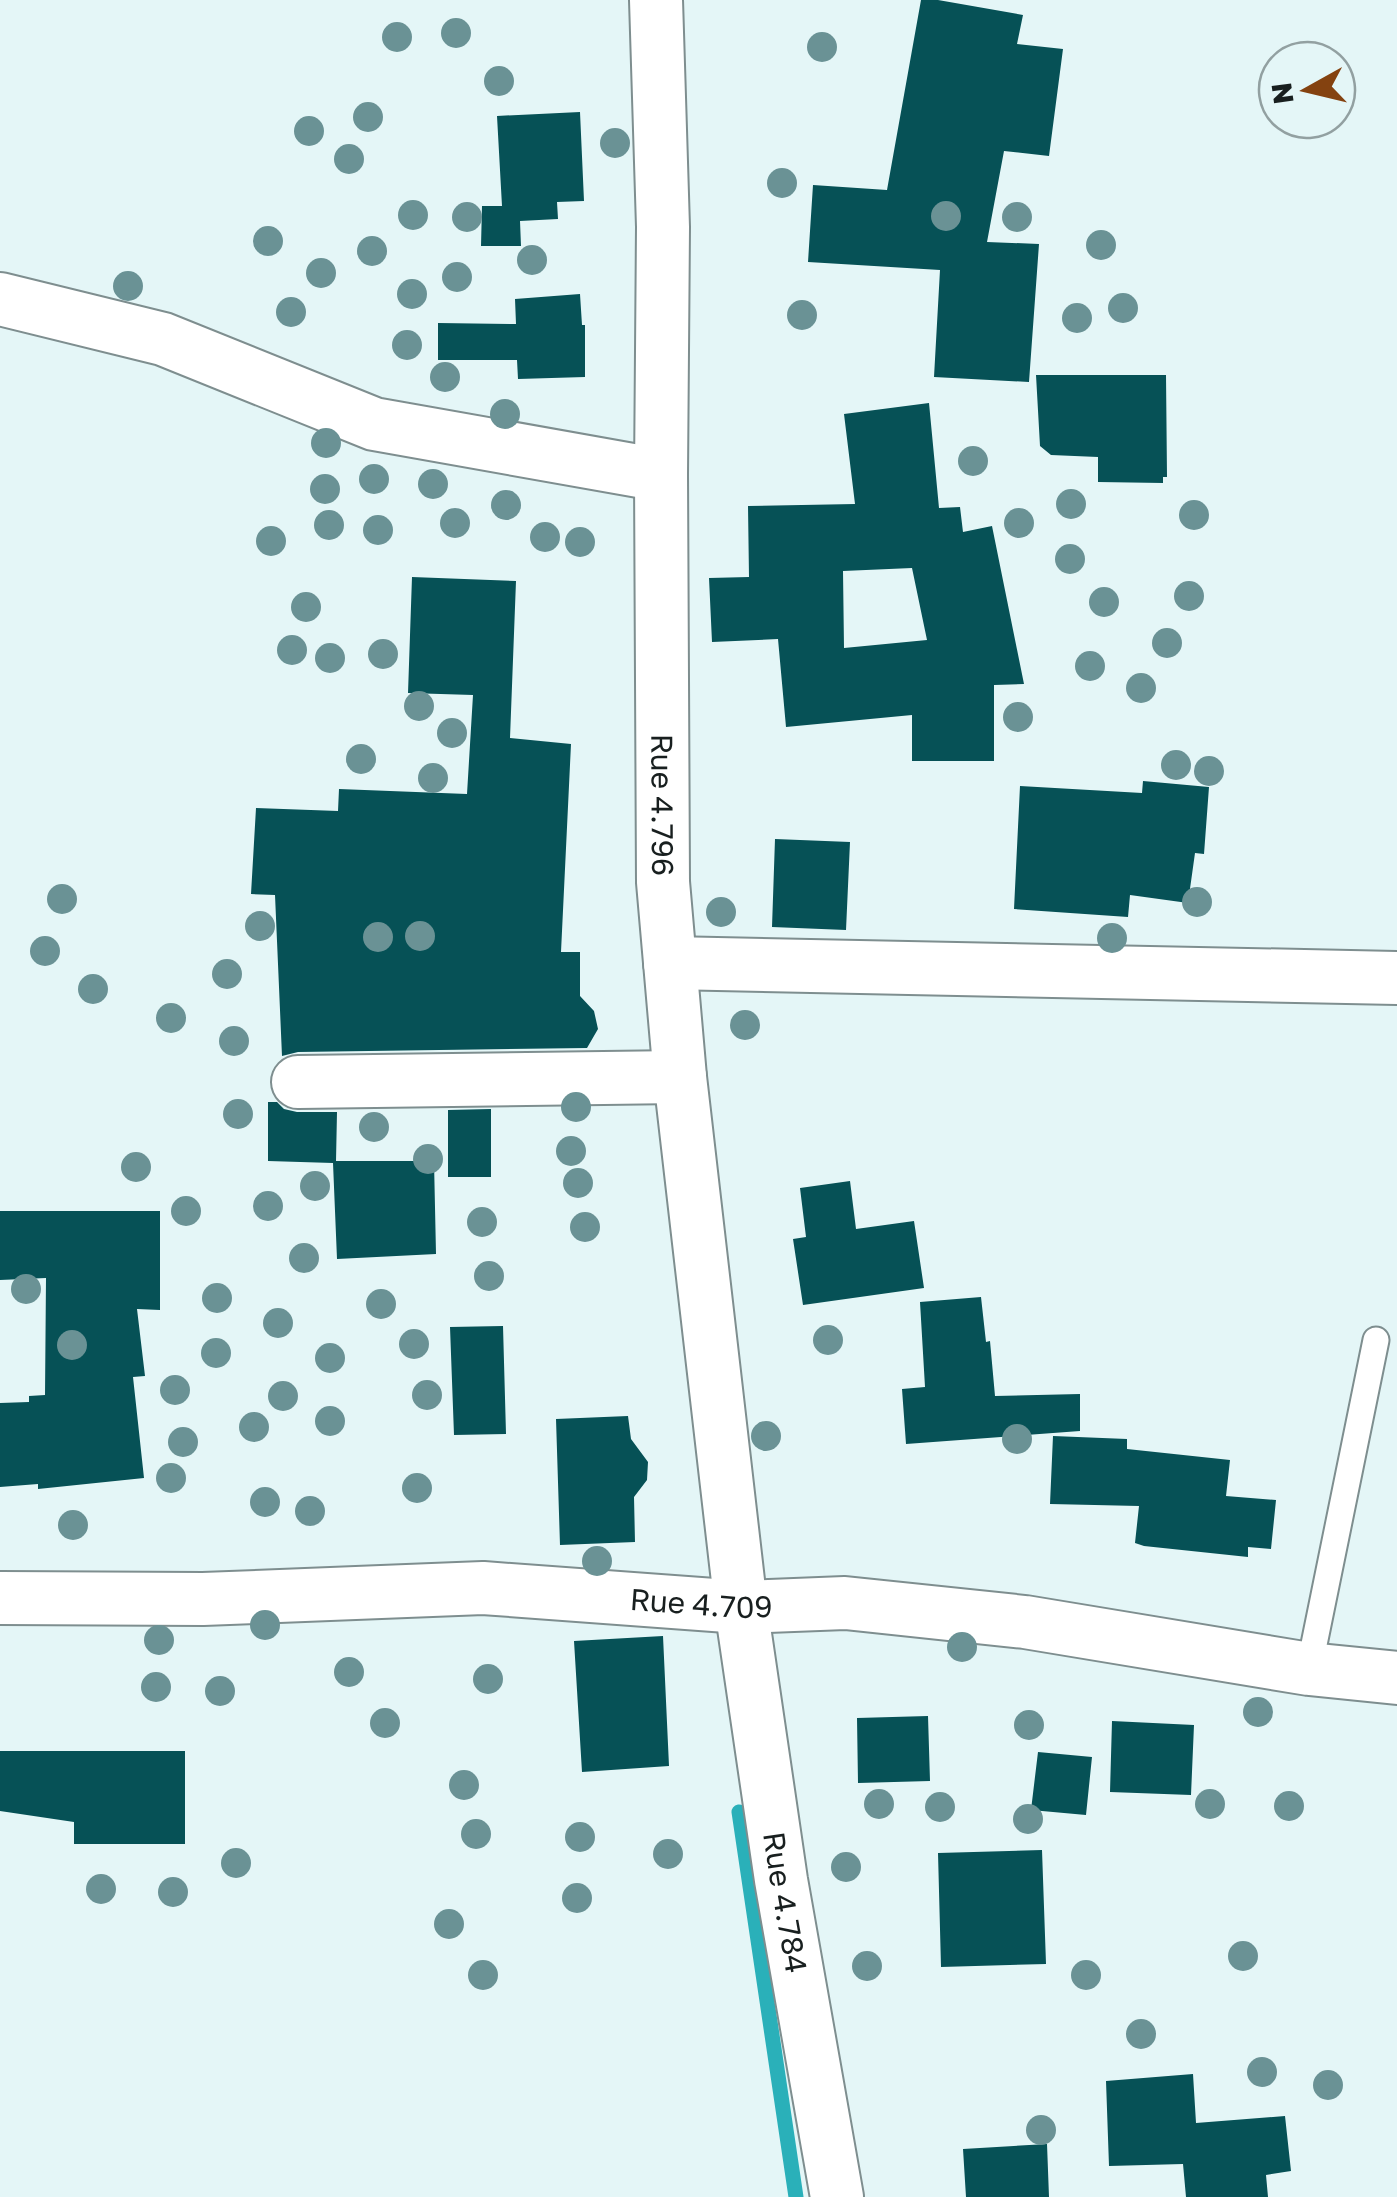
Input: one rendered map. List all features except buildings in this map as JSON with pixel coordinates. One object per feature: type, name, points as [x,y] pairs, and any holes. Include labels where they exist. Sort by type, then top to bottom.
[{"type":"street","name":"Rue 4.796","points":[[656,0],[664,227],[663,882],[680,1077],[742,1607]]},
{"type":"street","points":[[0,299],[163,339],[374,424],[661,475]]},
{"type":"street","points":[[670,963],[1397,978]]},
{"type":"street","points":[[298,1082],[680,1077]]},
{"type":"street","name":"Rue 4.709","points":[[0,1598],[202,1599],[483,1588],[742,1607],[846,1603],[1026,1622],[1309,1669],[1397,1678]]},
{"type":"street","name":"Rue 4.784","points":[[742,1607],[780,1880],[837,2197]]},
{"type":"lane","points":[[1309,1669],[1376,1340]]},
{"type":"waterway","points":[[739,1812],[796,2197]]}]
